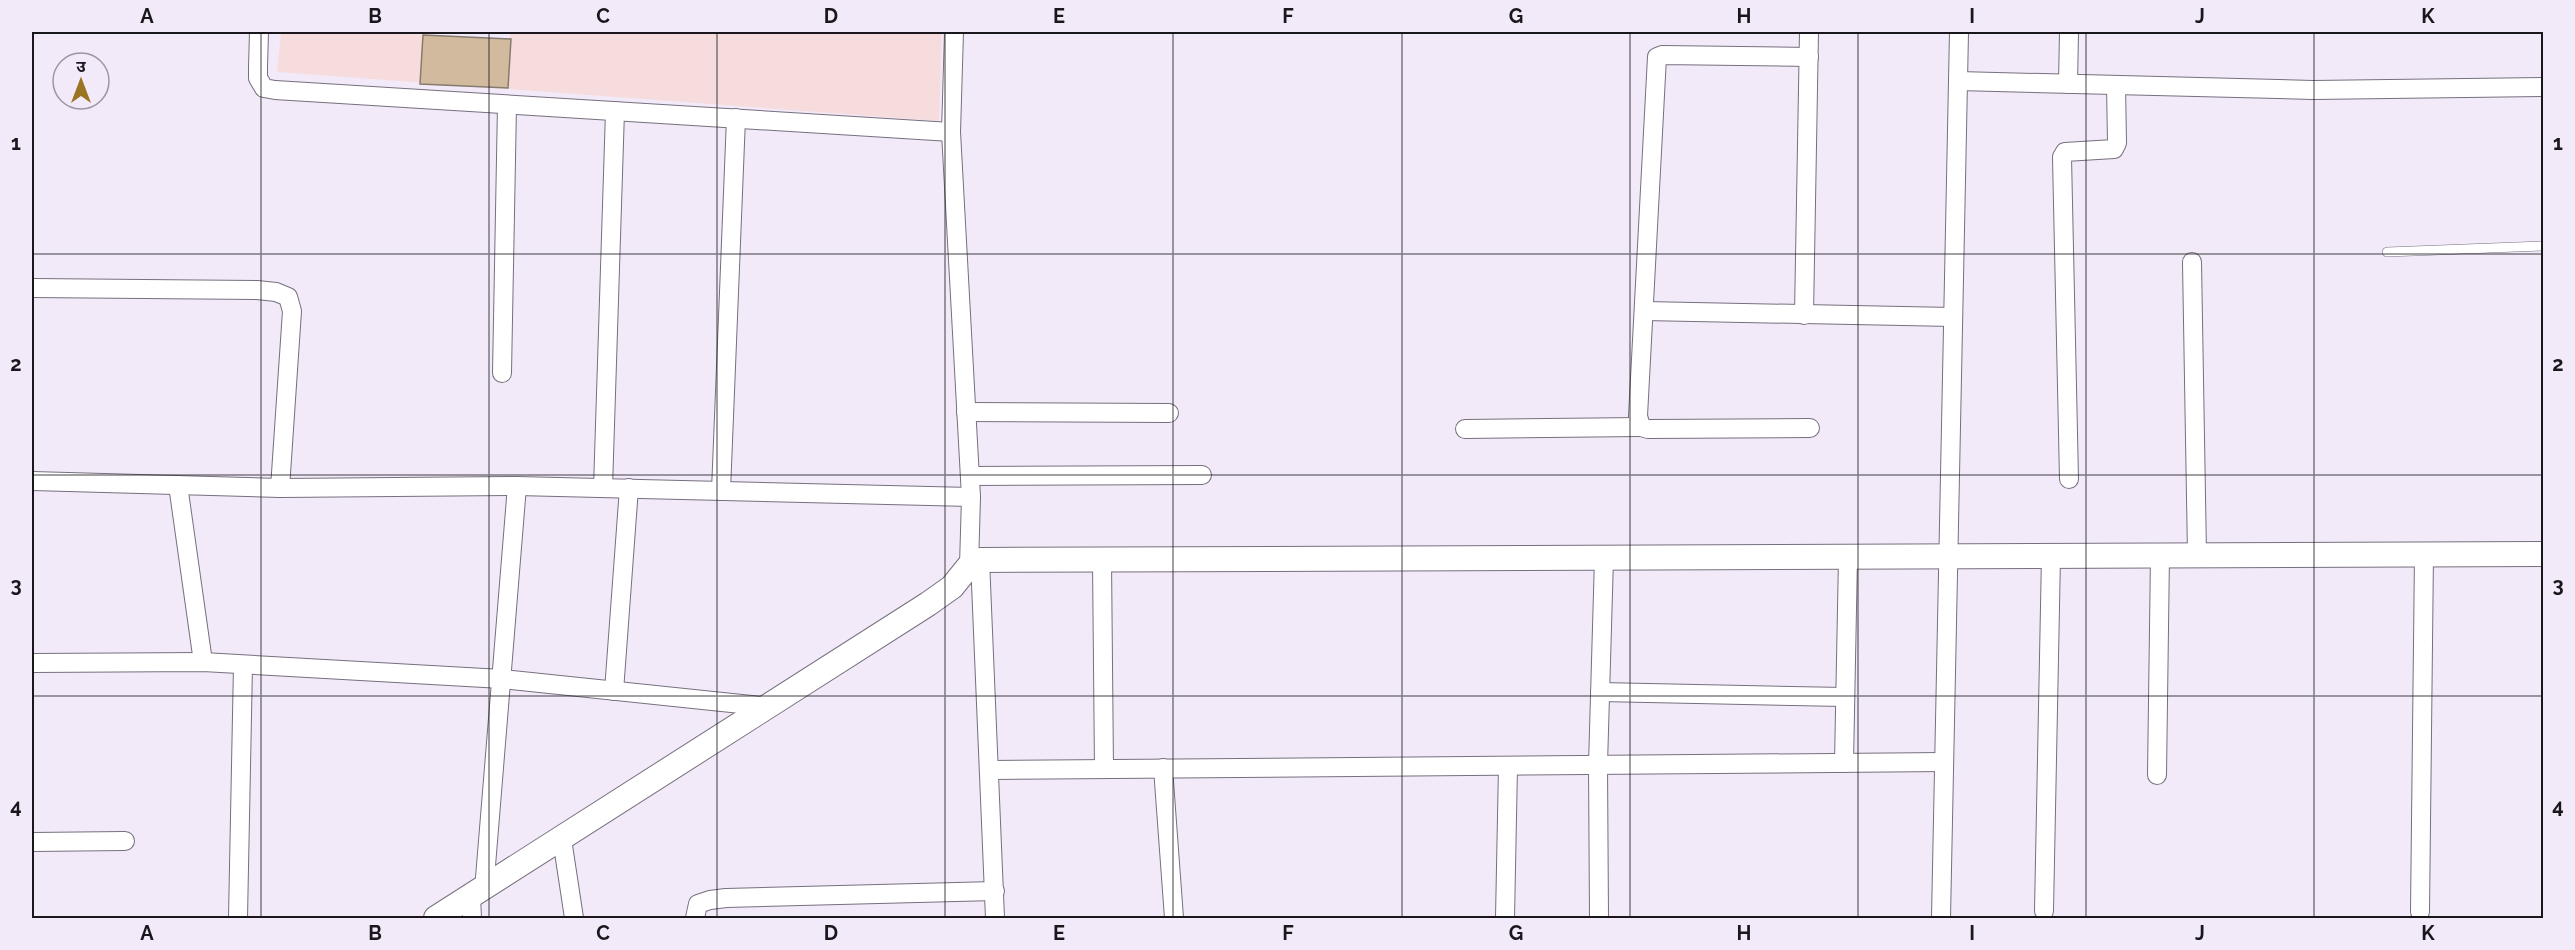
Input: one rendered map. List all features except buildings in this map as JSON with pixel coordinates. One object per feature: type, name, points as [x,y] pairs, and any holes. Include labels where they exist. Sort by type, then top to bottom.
[{"type":"street","points":[[259,32],[258,78],[264,88],[275,90],[951,132]]},
{"type":"street","points":[[954,32],[951,132],[975,563],[990,770],[995,918]]},
{"type":"street","points":[[1804,315],[1809,32]]},
{"type":"street","points":[[1941,918],[1959,32]]},
{"type":"street","points":[[2068,84],[2069,32]]},
{"type":"street","points":[[1641,427],[1638,416],[1657,57],[1662,55],[1809,57]]},
{"type":"street","points":[[1958,81],[2313,90],[2544,87]]},
{"type":"street","points":[[2069,479],[2062,158],[2065,152],[2073,150],[2114,149],[2117,143],[2116,85]]},
{"type":"street","points":[[502,373],[507,105]]},
{"type":"street","points":[[603,488],[615,111]]},
{"type":"street","points":[[721,491],[736,118]]},
{"type":"street","points":[[2192,262],[2197,555]]},
{"type":"street","points":[[32,288],[257,290],[276,292],[288,297],[292,311],[280,488]]},
{"type":"street","points":[[1644,311],[1953,317]]},
{"type":"street","points":[[966,412],[1169,412]]},
{"type":"street","points":[[1465,429],[1641,427],[1648,429],[1810,429]]},
{"type":"street","points":[[970,476],[1203,475]]},
{"type":"street","points":[[32,481],[280,488],[517,486],[971,497]]},
{"type":"street","points":[[178,485],[203,662]]},
{"type":"street","points":[[476,902],[502,680],[517,486]]},
{"type":"street","points":[[614,691],[628,488]]},
{"type":"street","points":[[2420,912],[2424,554]]},
{"type":"street","points":[[436,918],[476,902],[562,839],[770,707],[952,587],[975,563],[1102,560],[2544,554]]},
{"type":"street","points":[[2044,911],[2051,555]]},
{"type":"street","points":[[2157,775],[2160,555]]},
{"type":"street","points":[[1844,763],[1848,556]]},
{"type":"street","points":[[1599,918],[1598,765],[1604,558]]},
{"type":"street","points":[[1102,560],[1104,769]]},
{"type":"street","points":[[32,663],[203,662],[243,664],[502,680],[770,707]]},
{"type":"street","points":[[238,918],[243,664]]},
{"type":"street","points":[[1600,692],[1845,697]]},
{"type":"street","points":[[990,770],[1944,762]]},
{"type":"street","points":[[1505,918],[1508,766]]},
{"type":"street","points":[[1163,768],[1174,918]]},
{"type":"street","points":[[562,839],[573,918]]},
{"type":"street","points":[[32,842],[125,841]]},
{"type":"street","points":[[695,918],[698,904],[726,898],[995,891]]},
{"type":"lane","points":[[2387,252],[2544,246]]},
{"type":"shaded area","points":[[281,32],[363,32],[510,39],[510,32],[942,32],[939,121],[277,72]]}]
